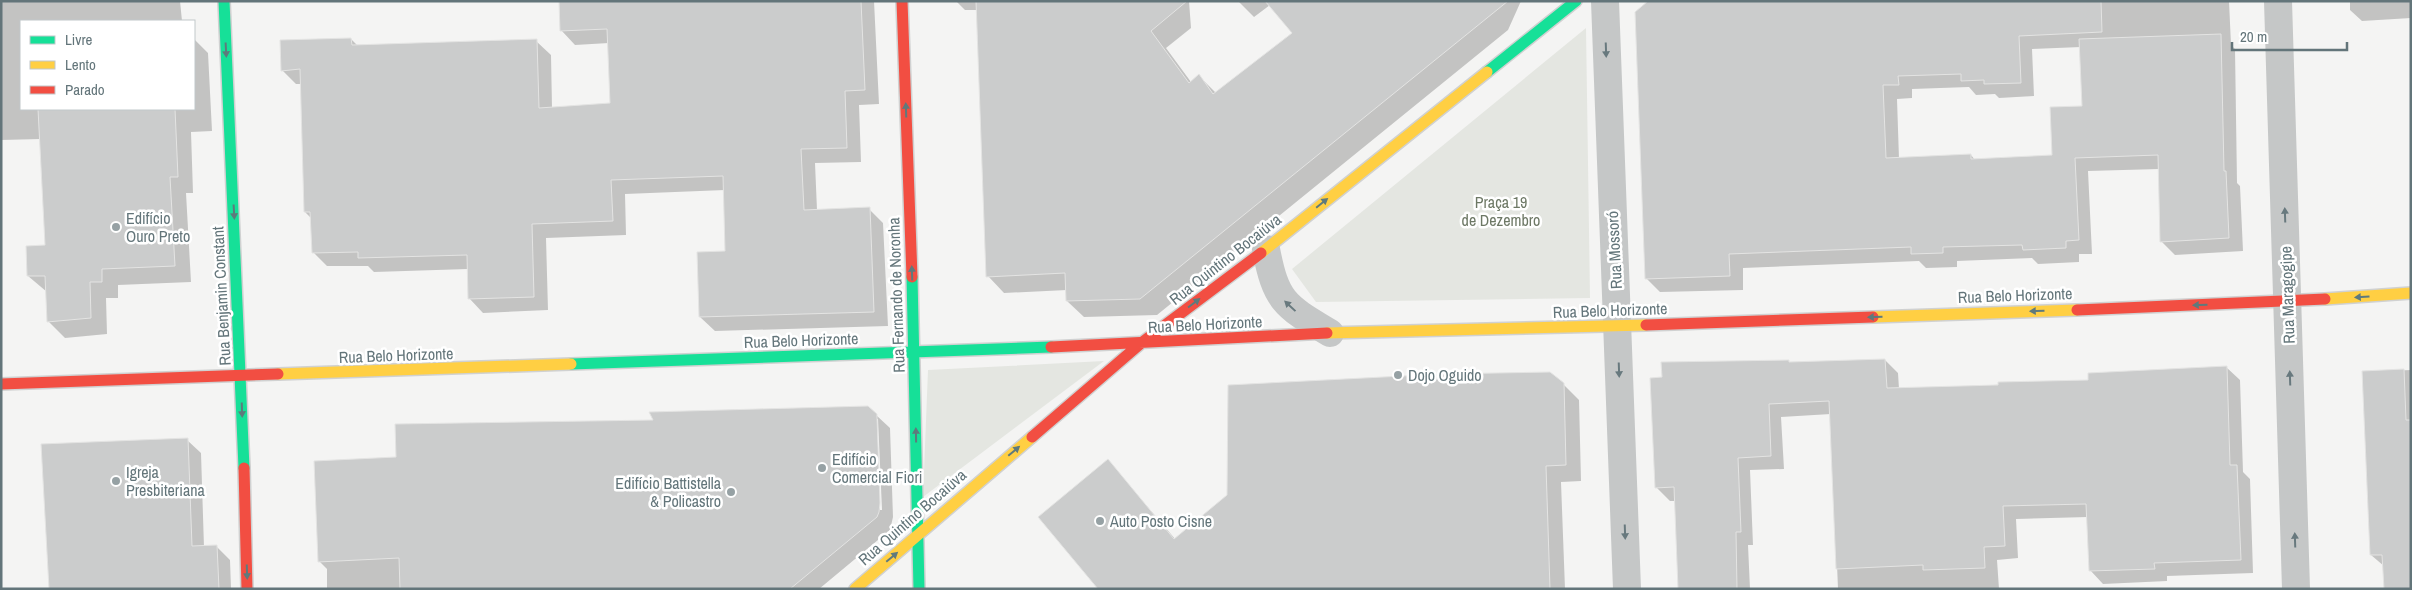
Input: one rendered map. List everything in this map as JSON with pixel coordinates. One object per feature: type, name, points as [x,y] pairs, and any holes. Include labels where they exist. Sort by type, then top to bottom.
[{"type":"street","name":"Rua Benjamin Constant","points":[[224,1],[241,377],[247,589]]},
{"type":"street","name":"Rua Fernando de Noronha","points":[[902,1],[915,352],[919,589]]},
{"type":"street","name":"Rua Quintino Bocaiúva","points":[[855,589],[1140,344],[1266,249],[1576,1]]},
{"type":"street","name":"Rua Mossoró","points":[[1605,1],[1627,589]]},
{"type":"street","name":"Rua Maragogipe","points":[[2278,1],[2296,589]]},
{"type":"street","points":[[1266,249],[1270,274],[1277,293],[1288,306],[1330,333]]},
{"type":"street","name":"Rua Belo Horizonte","points":[[1,384],[1140,344],[1330,333],[1617,326],[2288,302],[2411,293]]},
{"type":"green space","name":"Praça 19 de Dezembro","points":[[1586,28],[1590,298],[1316,302],[1292,269]]},
{"type":"green space","points":[[1104,361],[923,497],[928,370]]},
{"type":"building","points":[[559,1],[861,1],[865,90],[845,91],[847,148],[801,149],[804,210],[870,207],[874,312],[699,317],[697,252],[725,251],[723,176],[611,180],[613,221],[532,224],[534,297],[468,299],[467,255],[358,258],[358,252],[312,253],[310,212],[304,212],[300,69],[281,71],[280,40],[351,38],[352,45],[537,39],[539,108],[610,103],[607,29],[560,31]]},
{"type":"building","points":[[976,1],[1187,1],[1151,31],[1189,83],[1199,74],[1213,94],[1292,33],[1265,1],[1508,1],[1140,299],[1066,301],[1065,273],[986,277]]},
{"type":"building","points":[[1648,1],[2101,1],[2102,32],[2019,36],[2021,83],[1984,84],[1984,80],[1961,81],[1961,74],[1898,76],[1899,85],[1883,85],[1886,158],[1971,154],[1971,159],[2052,155],[2050,107],[2082,106],[2079,39],[2221,34],[2224,171],[2226,171],[2229,238],[2160,242],[2158,155],[2075,158],[2079,240],[2066,241],[2066,248],[2023,250],[2022,245],[1943,247],[1943,253],[1911,254],[1911,247],[1729,254],[1730,276],[1645,279],[1635,12]]},
{"type":"building","points":[[38,110],[175,110],[178,177],[170,177],[175,266],[102,269],[102,282],[90,282],[91,318],[47,322],[45,276],[27,276],[26,246],[45,245]]},
{"type":"building","points":[[1885,359],[1887,388],[1998,385],[1998,382],[2088,380],[2088,373],[2227,366],[2230,465],[2237,465],[2241,560],[2154,563],[2155,569],[2089,571],[2086,504],[2003,506],[2005,546],[1984,547],[1985,568],[1923,570],[1923,565],[1836,569],[1829,401],[1769,404],[1771,456],[1738,458],[1741,532],[1736,532],[1737,589],[1678,589],[1674,487],[1655,488],[1650,378],[1662,377],[1661,362],[1789,360],[1789,362]]},
{"type":"building","points":[[2404,369],[2406,420],[2411,420],[2411,589],[2384,589],[2382,555],[2370,555],[2362,371]]},
{"type":"building","points":[[1550,372],[1564,383],[1566,465],[1546,466],[1550,589],[1098,589],[1038,517],[1108,459],[1174,539],[1227,495],[1228,385],[1441,374]]},
{"type":"building","points":[[868,406],[877,414],[880,503],[877,517],[790,589],[400,589],[399,558],[318,562],[314,461],[396,457],[395,424],[653,420],[649,412]]},
{"type":"building","points":[[188,438],[192,546],[217,545],[219,589],[49,589],[41,444]]},
{"type":"traffic: fast","points":[[224,1],[244,468]]},
{"type":"traffic: fast","points":[[1487,72],[1576,1]]},
{"type":"traffic: fast","points":[[912,277],[919,589]]},
{"type":"traffic: fast","points":[[571,364],[1051,347]]},
{"type":"traffic: slow","points":[[1261,253],[1487,72]]},
{"type":"traffic: slow","points":[[2325,299],[2411,293]]},
{"type":"traffic: slow","points":[[1873,317],[2077,310]]},
{"type":"traffic: slow","points":[[1327,333],[1646,325]]},
{"type":"traffic: slow","points":[[278,374],[571,364]]},
{"type":"traffic: slow","points":[[855,589],[1032,437]]},
{"type":"traffic: jam","points":[[902,1],[912,277]]},
{"type":"traffic: jam","points":[[1032,437],[1140,344],[1261,253]]},
{"type":"traffic: jam","points":[[2077,310],[2325,299]]},
{"type":"traffic: jam","points":[[1646,325],[1873,317]]},
{"type":"traffic: jam","points":[[1051,347],[1327,333]]},
{"type":"traffic: jam","points":[[1,384],[278,374]]},
{"type":"traffic: jam","points":[[244,468],[247,589]]},
{"type":"place","name":"Edifício Ouro Preto","points":[[116,227]]},
{"type":"place","name":"Dojo Oguido","points":[[1398,375]]},
{"type":"place","name":"Edifício Comercial Fiori","points":[[822,468]]},
{"type":"place","name":"Igreja Presbiteriana","points":[[116,481]]},
{"type":"place","name":"Edifício Battistella & Policastro","points":[[731,492]]},
{"type":"place","name":"Auto Posto Cisne","points":[[1100,521]]}]
